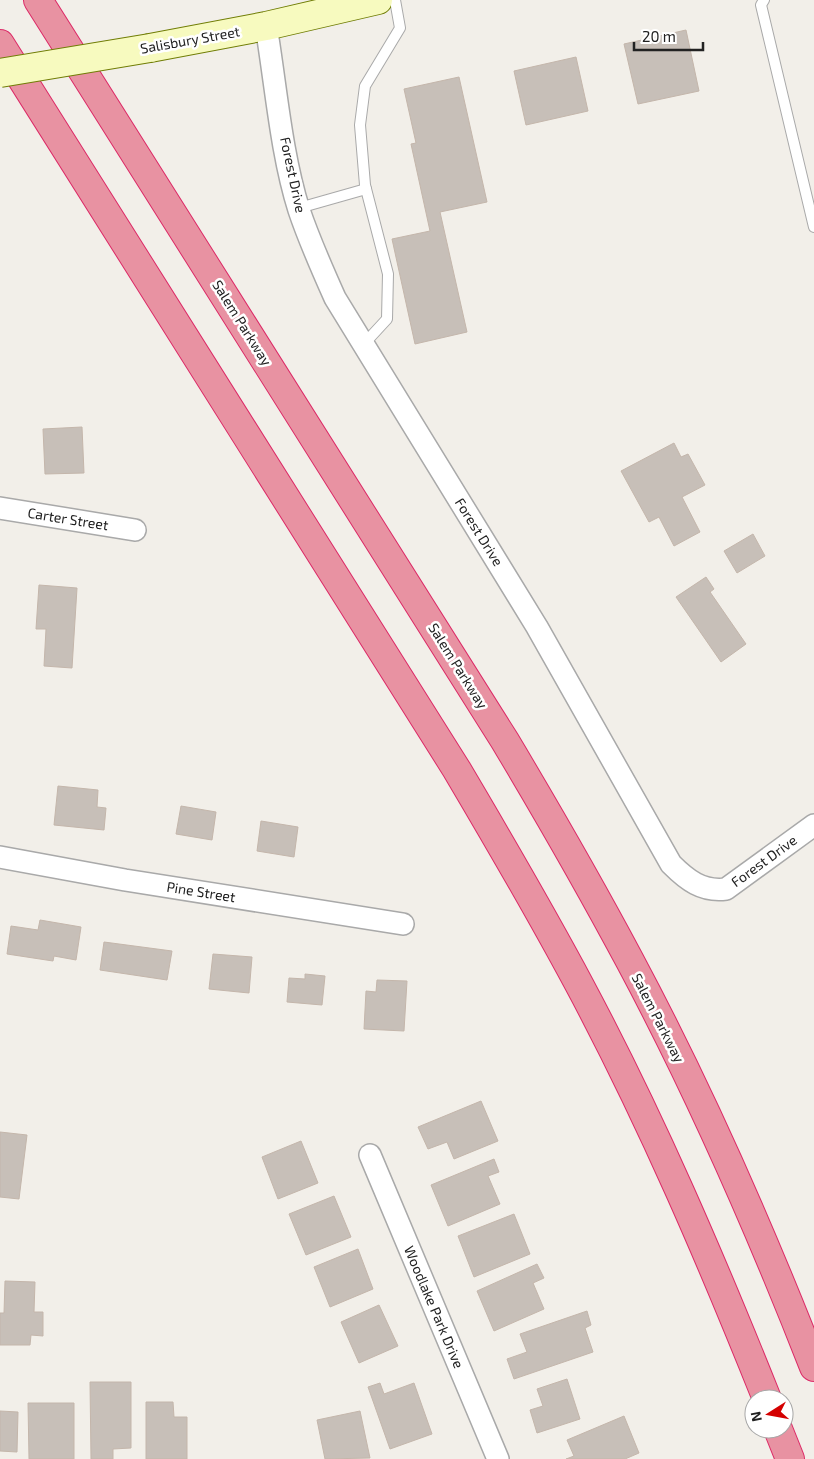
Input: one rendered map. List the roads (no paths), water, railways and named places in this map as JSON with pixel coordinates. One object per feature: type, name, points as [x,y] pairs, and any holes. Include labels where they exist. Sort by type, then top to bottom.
[{"type":"highway","name":"Salem Parkway","points":[[38,0],[500,733],[568,849],[630,962],[686,1074],[744,1197],[814,1367]]},
{"type":"highway","points":[[0,44],[452,761],[520,877],[581,988],[636,1098],[689,1211],[763,1389]]},
{"type":"highway","points":[[782,1439],[790,1459]]},
{"type":"main road","name":"Salisbury Street","points":[[0,73],[266,26],[378,0]]},
{"type":"street","name":"Forest Drive","points":[[266,26],[287,159],[298,208],[327,280],[363,344],[537,627],[671,864],[693,884],[715,891],[726,889],[814,825]]},
{"type":"street","name":"Carter Street","points":[[0,508],[135,530]]},
{"type":"street","name":"Pine Street","points":[[0,857],[125,880],[403,924]]},
{"type":"street","name":"Woodlake Park Drive","points":[[370,1155],[497,1459]]},
{"type":"lane","points":[[363,344],[387,319],[388,274],[375,230],[366,189],[360,125],[365,86],[400,28],[395,0]]},
{"type":"lane","points":[[764,0],[761,5],[814,227]]},
{"type":"lane","points":[[298,208],[366,189]]}]
